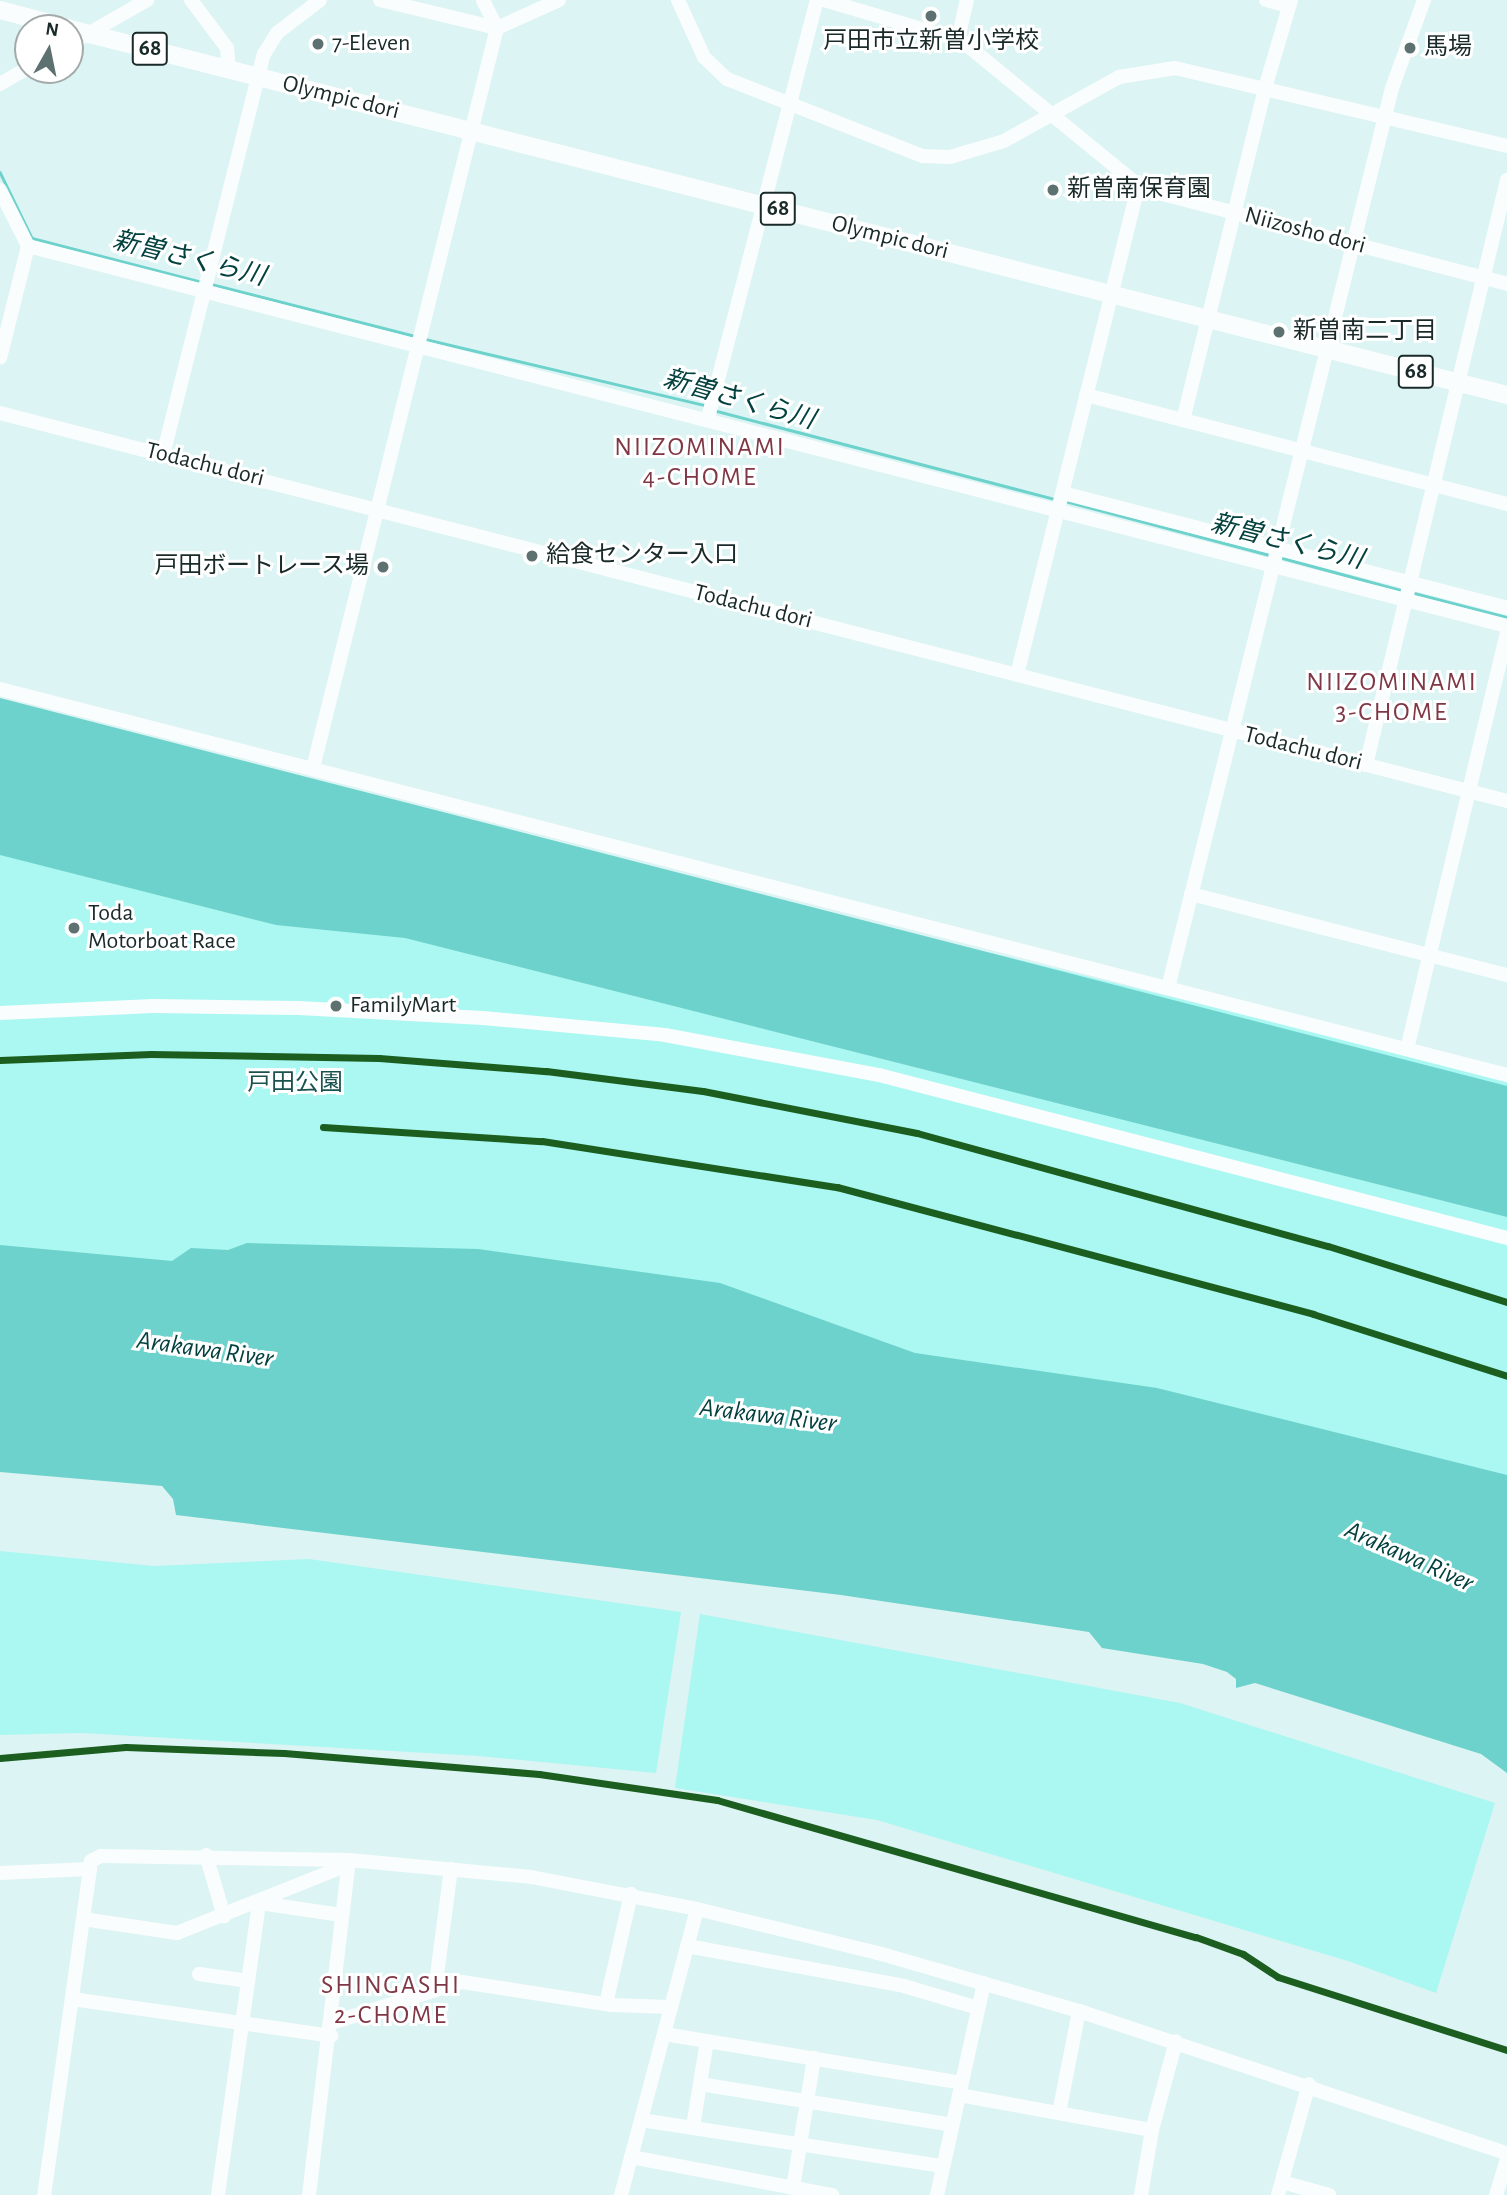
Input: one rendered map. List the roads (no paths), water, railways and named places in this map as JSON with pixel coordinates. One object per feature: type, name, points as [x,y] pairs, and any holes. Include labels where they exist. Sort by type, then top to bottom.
[{"type":"main road","name":"Olympic dori","points":[[84,32],[1507,395]]},
{"type":"street","points":[[84,36],[147,0]]},
{"type":"street","points":[[191,0],[227,48],[229,69]]},
{"type":"street","points":[[163,454],[257,76],[277,33],[320,0]]},
{"type":"street","points":[[380,0],[497,28],[559,0]]},
{"type":"street","points":[[313,768],[497,28],[483,0]]},
{"type":"street","points":[[678,0],[704,57],[727,79],[894,149],[931,156],[950,157],[1004,141],[1119,77],[1175,68],[1507,146]]},
{"type":"street","points":[[710,408],[766,206],[817,0]]},
{"type":"street","name":"Niizosho dori","points":[[824,0],[958,39],[1138,187],[1507,284]]},
{"type":"street","points":[[958,39],[967,0]]},
{"type":"street","points":[[1183,420],[1265,88],[1290,3],[1266,0]]},
{"type":"street","points":[[1168,988],[1385,117],[1424,0]]},
{"type":"street","points":[[1366,765],[1507,180]]},
{"type":"street","points":[[1017,675],[1138,187]]},
{"type":"street","points":[[0,190],[27,246],[0,358]]},
{"type":"street","points":[[27,246],[206,286],[1408,591],[1507,608]]},
{"type":"street","points":[[1086,395],[1507,503]]},
{"type":"street","name":"Todachu dori","points":[[0,413],[1507,801]]},
{"type":"street","points":[[1408,591],[1507,626]]},
{"type":"street","points":[[1406,1049],[1507,633]]},
{"type":"street","points":[[0,689],[1507,1074]]},
{"type":"street","points":[[1191,894],[1507,975]]},
{"type":"street","points":[[0,1013],[153,1006],[299,1008],[483,1018],[665,1035],[879,1075],[1507,1238]]},
{"type":"street","points":[[206,1855],[224,1916]]},
{"type":"street","points":[[44,2195],[91,1861],[98,1856],[206,1855],[349,1860],[451,1869],[631,1894],[984,1983],[1309,2084],[1507,2155],[1496,2195]]},
{"type":"street","points":[[83,1919],[177,1933],[342,1867],[349,1860]]},
{"type":"street","points":[[309,2195],[331,2029],[341,1915],[349,1860]]},
{"type":"street","points":[[0,1873],[90,1869]]},
{"type":"street","points":[[435,1990],[451,1869]]},
{"type":"street","points":[[606,2004],[631,1894]]},
{"type":"street","points":[[259,1902],[341,1915]]},
{"type":"street","points":[[218,2195],[259,1902]]},
{"type":"street","points":[[621,2195],[697,1909]]},
{"type":"street","points":[[687,1946],[904,1986],[978,2008]]},
{"type":"street","points":[[199,1974],[249,1982]]},
{"type":"street","points":[[72,1999],[243,2023],[331,2029],[435,1990],[465,1982],[606,2004],[671,2007]]},
{"type":"street","points":[[940,2194],[943,2166],[984,1983]]},
{"type":"street","points":[[1059,2113],[1079,2011]]},
{"type":"street","points":[[664,2034],[814,2058],[1059,2113],[1152,2130]]},
{"type":"street","points":[[693,2127],[707,2041]]},
{"type":"street","points":[[1142,2195],[1152,2130],[1176,2041]]},
{"type":"street","points":[[793,2188],[814,2058]]},
{"type":"street","points":[[700,2084],[952,2125]]},
{"type":"street","points":[[1309,2084],[1280,2188],[1329,2195]]},
{"type":"street","points":[[641,2120],[943,2166]]},
{"type":"street","points":[[631,2157],[832,2195]]},
{"type":"water","points":[[0,698],[1507,1086],[1507,1217],[405,938],[276,925],[0,855]]},
{"type":"water","name":"Arakawa River","points":[[247,1243],[478,1249],[720,1283],[915,1353],[1157,1388],[1507,1475],[1507,1773],[1481,1754],[1255,1683],[1236,1688],[1236,1679],[1227,1672],[1203,1664],[1102,1648],[1089,1632],[841,1595],[176,1515],[173,1499],[162,1486],[0,1472],[0,1245],[172,1261],[191,1248],[228,1250]]},
{"type":"waterway","name":"新曽さくら川","points":[[0,172],[32,238],[202,282]]},
{"type":"waterway","name":"新曽さくら川","points":[[211,284],[415,336]]},
{"type":"waterway","name":"新曽さくら川","points":[[425,339],[704,405]]},
{"type":"waterway","name":"新曽さくら川","points":[[717,411],[1056,499]]},
{"type":"waterway","name":"新曽さくら川","points":[[1065,501],[1269,555]]},
{"type":"waterway","name":"新曽さくら川","points":[[1279,557],[1404,591]]},
{"type":"waterway","name":"新曽さくら川","points":[[1414,593],[1507,617]]},
{"type":"place","name":"戸田市立新曽小学校","points":[[931,16]]},
{"type":"place","name":"7-Eleven","points":[[318,44]]},
{"type":"place","name":"馬場","points":[[1410,48]]},
{"type":"place","name":"新曽南保育園","points":[[1053,190]]},
{"type":"place","name":"新曽南二丁目","points":[[1279,332]]},
{"type":"place","name":"給食センター入口","points":[[532,556]]},
{"type":"place","name":"戸田ボートレース場","points":[[383,567]]},
{"type":"place","name":"Toda Motorboat Race","points":[[74,928]]},
{"type":"place","name":"FamilyMart","points":[[336,1006]]},
{"type":"district","name":"NIIZOMINAMI 4-CHOME","points":[[700,463]]},
{"type":"district","name":"NIIZOMINAMI 3-CHOME","points":[[1392,698]]},
{"type":"district","name":"SHINGASHI 2-CHOME","points":[[391,2001]]},
{"type":"park label","name":"戸田公園","points":[[295,1084]]}]
